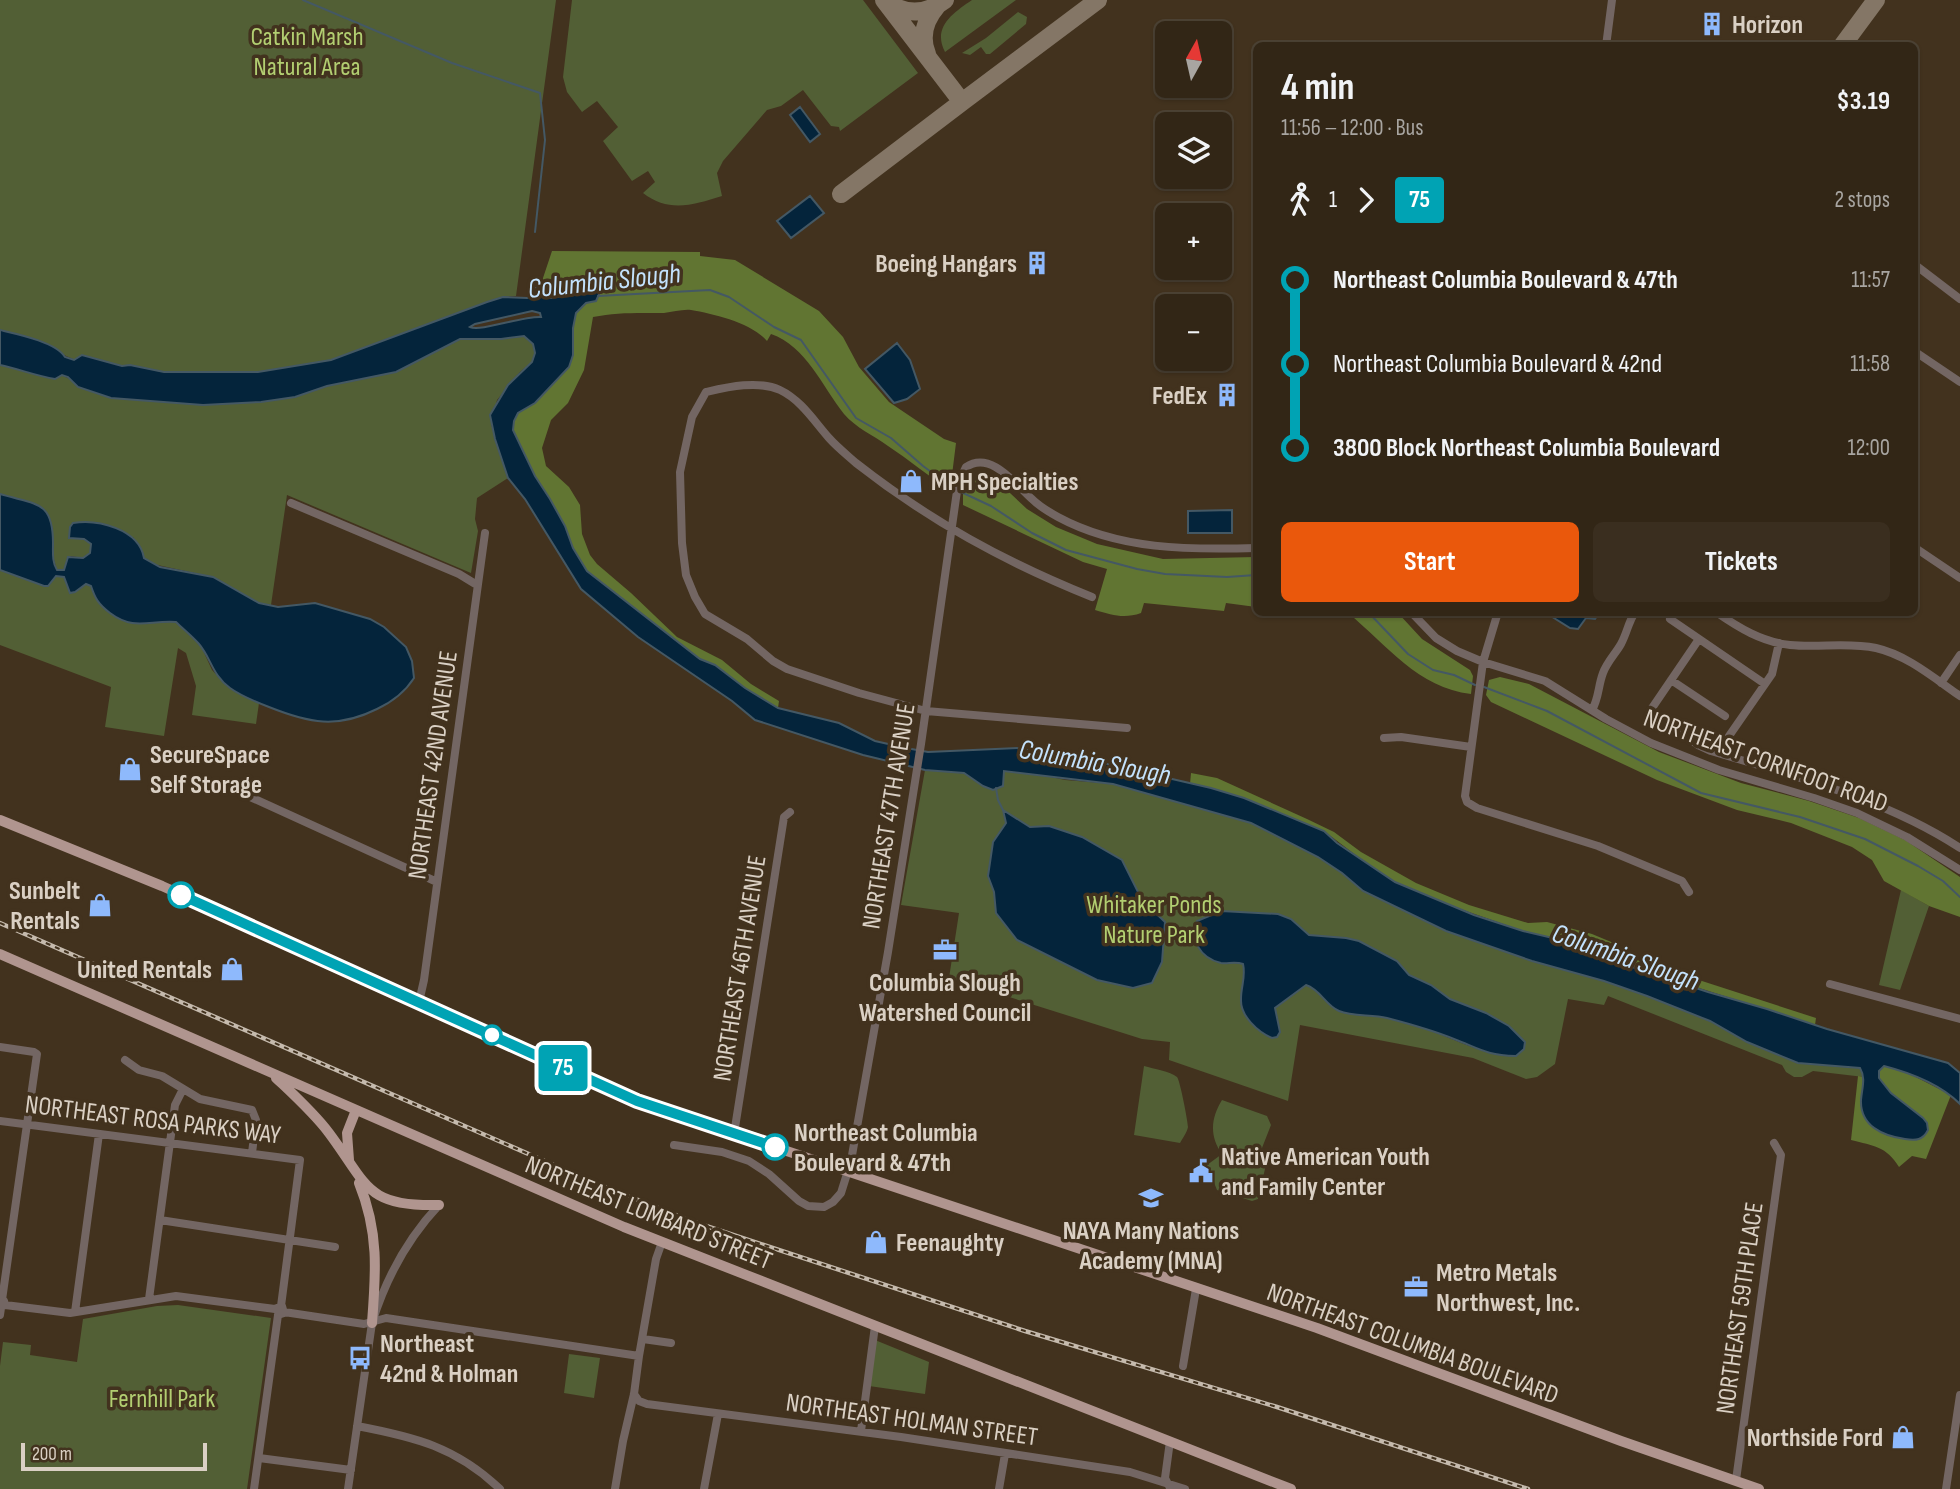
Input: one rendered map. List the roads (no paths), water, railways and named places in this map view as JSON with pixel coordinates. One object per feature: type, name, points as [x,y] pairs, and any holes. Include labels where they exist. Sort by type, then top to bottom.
[{"type":"main road","name":"NORTHEAST COLUMBIA BOULEVARD","points":[[0,820],[162,886],[637,1101],[1317,1328],[1621,1441],[1759,1489]]},
{"type":"main road","name":"NORTHEAST LOMBARD STREET","points":[[0,954],[662,1242],[1291,1489]]},
{"type":"main road","points":[[270,1073],[328,1132],[366,1187],[387,1200],[412,1205],[439,1205]]},
{"type":"main road","points":[[356,1110],[346,1141],[349,1158],[370,1216],[376,1251],[372,1323]]},
{"type":"street","points":[[1607,42],[1612,0]]},
{"type":"street","points":[[1918,267],[1960,299]]},
{"type":"street","points":[[1918,354],[1960,382]]},
{"type":"street","points":[[1092,597],[1021,567],[952,530],[852,459],[830,439],[808,411],[780,390],[737,386],[706,392],[692,417],[680,472],[683,554],[686,575],[705,614],[747,639],[779,666],[834,686],[926,711],[1127,728]]},
{"type":"street","name":"NORTHEAST 47TH AVENUE","points":[[848,1172],[916,776],[958,484],[966,467],[978,463],[998,468],[1051,513],[1083,529],[1118,539],[1187,549],[1253,548]]},
{"type":"street","points":[[291,503],[459,574],[477,585]]},
{"type":"street","name":"NORTHEAST 42ND AVENUE","points":[[419,1002],[485,533]]},
{"type":"street","points":[[1918,550],[1960,578]]},
{"type":"street","name":"NORTHEAST CORNFOOT ROAD","points":[[1415,616],[1441,641],[1483,662],[1545,681],[1641,738],[1705,765],[1829,803],[1872,820],[1920,844],[1960,870]]},
{"type":"street","points":[[1497,616],[1480,678],[1465,796],[1467,802],[1477,808],[1598,846],[1682,881],[1689,892]]},
{"type":"street","points":[[1592,710],[1599,698],[1603,672],[1623,640],[1632,616]]},
{"type":"street","points":[[1722,616],[1752,635],[1779,643],[1807,646],[1848,644],[1877,648],[1907,661],[1960,696]]},
{"type":"street","points":[[1670,619],[1765,684]]},
{"type":"street","points":[[1699,639],[1650,712],[1698,745],[1861,798],[1913,819],[1960,848]]},
{"type":"street","points":[[1729,736],[1765,684],[1773,669],[1779,643]]},
{"type":"street","points":[[1941,683],[1960,655]]},
{"type":"street","points":[[1671,680],[1725,716]]},
{"type":"street","points":[[1384,738],[1401,737],[1471,747]]},
{"type":"street","points":[[248,796],[437,883]]},
{"type":"street","name":"NORTHEAST 46TH AVENUE","points":[[734,1134],[775,865],[784,817],[790,811]]},
{"type":"street","points":[[1830,984],[1960,1019]]},
{"type":"street","points":[[0,1047],[34,1052],[37,1055],[1,1306],[61,1313],[149,1298],[184,1296],[372,1323],[386,1318],[639,1356]]},
{"type":"street","points":[[124,1060],[139,1070],[162,1076],[206,1101],[251,1110],[256,1120],[252,1153]]},
{"type":"street","points":[[149,1298],[175,1105],[183,1089]]},
{"type":"street","name":"NORTHEAST ROSA PARKS WAY","points":[[0,1121],[300,1160],[290,1240]]},
{"type":"street","points":[[75,1312],[99,1134]]},
{"type":"street","name":"NORTHEAST 59TH PLACE","points":[[1736,1480],[1781,1155],[1774,1143]]},
{"type":"street","points":[[674,1145],[722,1152],[749,1161],[778,1181],[799,1201],[811,1207],[824,1207],[837,1199],[848,1172]]},
{"type":"street","points":[[348,1489],[377,1304],[401,1254],[413,1235],[439,1205]]},
{"type":"street","points":[[160,1220],[335,1247]]},
{"type":"street","points":[[254,1489],[290,1240]]},
{"type":"street","points":[[615,1489],[625,1431],[635,1394],[656,1259],[662,1242]]},
{"type":"street","points":[[1183,1366],[1196,1289]]},
{"type":"street","points":[[861,1431],[875,1326]]},
{"type":"street","points":[[643,1339],[671,1343]]},
{"type":"street","name":"NORTHEAST HOLMAN STREET","points":[[635,1394],[639,1401],[647,1404],[861,1431],[1130,1472],[1168,1486],[1185,1489]]},
{"type":"street","points":[[1947,1489],[1960,1395]]},
{"type":"street","points":[[704,1489],[718,1414]]},
{"type":"street","points":[[357,1426],[411,1437],[443,1448],[469,1463],[500,1489]]},
{"type":"street","points":[[1168,1486],[1165,1474],[1170,1441]]},
{"type":"street","points":[[999,1489],[1005,1454]]},
{"type":"street","points":[[259,1458],[351,1470]]},
{"type":"water","points":[[800,107],[820,134],[810,142],[790,115]]},
{"type":"water","points":[[810,196],[824,213],[791,238],[777,221]]},
{"type":"water","points":[[541,284],[544,296],[550,298],[601,290],[596,301],[586,303],[576,313],[573,355],[569,367],[535,403],[518,413],[513,430],[535,476],[565,526],[573,548],[587,571],[700,659],[715,665],[778,708],[839,723],[875,741],[906,748],[928,752],[1020,748],[1060,760],[1103,763],[1244,798],[1324,831],[1337,843],[1395,882],[1474,915],[1523,931],[1574,943],[1602,957],[1708,992],[1948,1063],[1960,1073],[1960,1104],[1925,1080],[1884,1066],[1879,1071],[1879,1078],[1891,1093],[1923,1118],[1928,1130],[1916,1140],[1881,1132],[1864,1117],[1860,1068],[1798,1063],[1747,1042],[1710,1021],[1647,996],[1446,931],[1363,891],[1318,857],[1251,823],[1113,784],[1004,771],[1003,786],[993,790],[964,773],[925,770],[863,755],[755,720],[732,701],[638,637],[581,589],[525,499],[508,478],[490,415],[508,385],[532,362],[535,353],[533,344],[524,336],[460,339],[396,372],[327,386],[295,397],[261,402],[203,405],[111,398],[78,387],[62,375],[55,379],[0,365],[0,330],[45,343],[74,360],[82,355],[122,366],[130,365],[164,372],[258,372],[331,360],[487,302],[503,297],[527,298],[535,295],[536,285]],"holes":[[[532,311],[540,313],[541,317],[470,327]]]},
{"type":"water","points":[[897,343],[910,360],[920,389],[907,399],[894,403],[865,369]]},
{"type":"water","points":[[0,494],[33,503],[46,512],[52,529],[53,557],[57,570],[64,570],[68,557],[83,558],[90,553],[91,544],[84,539],[69,538],[73,523],[94,523],[116,528],[134,540],[141,548],[144,558],[160,567],[213,577],[259,603],[278,607],[315,603],[370,619],[384,627],[406,647],[412,661],[414,678],[402,692],[383,706],[363,715],[336,721],[323,722],[297,717],[254,701],[224,683],[199,644],[176,622],[127,622],[103,607],[91,586],[86,584],[70,593],[64,577],[56,576],[48,586],[44,586],[0,570]]},
{"type":"water","points":[[1232,510],[1232,533],[1188,533],[1188,511]]},
{"type":"water","points":[[1551,616],[1597,616],[1595,619],[1586,618],[1578,629],[1570,628]]},
{"type":"water","points":[[1003,810],[1030,827],[1049,826],[1082,837],[1122,860],[1142,900],[1165,922],[1162,962],[1152,983],[1133,988],[1097,980],[1017,940],[996,913],[994,892],[988,876],[993,842],[1006,823]]},
{"type":"water","points":[[1221,911],[1278,914],[1291,919],[1309,935],[1359,941],[1397,961],[1409,975],[1431,985],[1450,999],[1486,1013],[1509,1026],[1525,1042],[1524,1049],[1516,1056],[1497,1054],[1404,1023],[1381,1017],[1344,1013],[1306,985],[1275,1008],[1280,1032],[1277,1037],[1272,1038],[1256,1028],[1243,1011],[1243,964],[1221,963],[1207,957],[1198,947],[1194,934],[1197,921]]},
{"type":"waterway","points":[[303,0],[452,63],[540,93],[545,140],[535,232]]},
{"type":"waterway","name":"Columbia Slough","points":[[598,296],[710,290],[729,297],[774,327],[801,340],[856,418],[891,438],[953,488]]},
{"type":"waterway","name":"Columbia Slough","points":[[961,492],[991,506],[1032,533],[1066,550],[1165,574],[1227,577],[1253,575]]},
{"type":"waterway","name":"Columbia Slough","points":[[1372,616],[1408,654],[1433,670],[1454,675],[1475,685]]},
{"type":"waterway","name":"Columbia Slough","points":[[1484,687],[1547,711],[1701,793],[1800,817],[1865,839],[1943,881],[1960,897]]},
{"type":"waterway","points":[[996,788],[1003,810]]},
{"type":"railway","points":[[0,923],[588,1180],[691,1221],[1025,1331],[1277,1407],[1528,1489]]},
{"type":"place","name":"Horizon","points":[[1712,24]]},
{"type":"place","name":"Boeing Hangars","points":[[1037,263]]},
{"type":"place","name":"FedEx","points":[[1227,395]]},
{"type":"place","name":"MPH Specialties","points":[[911,481]]},
{"type":"place","name":"SecureSpace Self Storage","points":[[130,769]]},
{"type":"place","name":"Sunbelt Rentals","points":[[100,905]]},
{"type":"place","name":"Columbia Slough Watershed Council","points":[[945,950]]},
{"type":"place","name":"United Rentals","points":[[232,969]]},
{"type":"place","name":"Northeast Columbia Boulevard & 47th","points":[[775,1147]]},
{"type":"place","name":"Native American Youth and Family Center","points":[[1201,1171]]},
{"type":"place","name":"NAYA Many Nations Academy (MNA)","points":[[1151,1198]]},
{"type":"place","name":"Feenaughty","points":[[876,1242]]},
{"type":"place","name":"Metro Metals Northwest, Inc.","points":[[1416,1287]]},
{"type":"place","name":"Northeast 42nd & Holman","points":[[360,1358]]},
{"type":"place","name":"Northside Ford","points":[[1903,1437]]},
{"type":"park label","name":"Catkin Marsh Natural Area","points":[[307,51]]},
{"type":"park label","name":"Whitaker Ponds Nature Park","points":[[1154,919]]},
{"type":"park label","name":"Fernhill Park","points":[[162,1398]]}]
